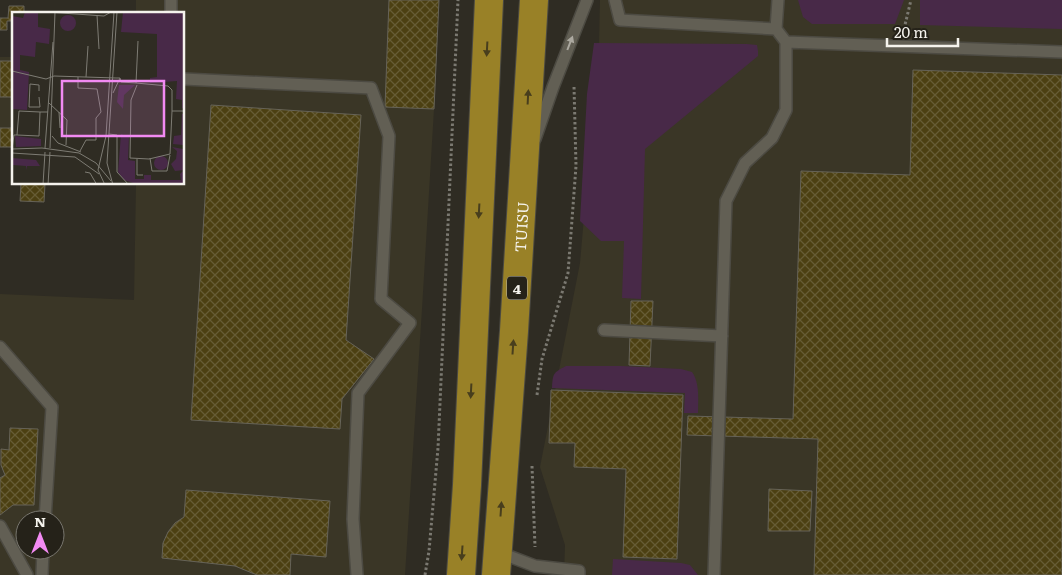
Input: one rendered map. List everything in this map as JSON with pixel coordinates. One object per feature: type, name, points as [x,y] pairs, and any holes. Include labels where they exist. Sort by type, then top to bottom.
[{"type":"highway","points":[[461,575],[468,466],[489,0]]},
{"type":"highway","name":"TUISU","points":[[497,564],[514,330],[534,0]]},
{"type":"lane","points":[[524,171],[553,87],[587,0]]},
{"type":"lane","points":[[615,0],[620,20],[776,29]]},
{"type":"lane","points":[[714,575],[726,201],[745,163],[772,138],[786,110],[786,42],[776,29],[778,0]]},
{"type":"lane","points":[[786,42],[1062,52]]},
{"type":"lane","points":[[185,79],[371,88],[388,136],[381,299],[410,323],[358,393],[353,519],[357,575]]},
{"type":"lane","points":[[604,330],[722,336]]},
{"type":"lane","points":[[0,347],[52,406],[46,510]]},
{"type":"lane","points":[[0,526],[27,575]]},
{"type":"lane","points":[[42,575],[43,560]]},
{"type":"lane","points":[[497,564],[579,570],[579,575]]},
{"type":"path","points":[[425,575],[430,551],[438,448],[458,0]]},
{"type":"path","points":[[900,46],[911,0]]},
{"type":"path","points":[[537,396],[542,359],[568,273],[576,166],[574,86]]},
{"type":"path","points":[[532,461],[535,566]]},
{"type":"shaded area","points":[[136,0],[439,0],[405,575],[0,575],[0,294],[134,300],[136,185],[185,185],[185,12],[136,12]]},
{"type":"shaded area","points":[[600,0],[1062,0],[1062,575],[564,575],[565,545],[540,467],[580,263],[599,46]]},
{"type":"shaded area","points":[[798,0],[904,0],[895,24],[812,24],[803,17]]},
{"type":"shaded area","points":[[920,0],[1062,0],[1062,29],[920,25]]},
{"type":"shaded area","points":[[594,43],[757,45],[758,56],[645,149],[641,299],[622,298],[624,241],[601,241],[580,221],[587,94]]},
{"type":"shaded area","points":[[0,57],[12,57],[12,128],[0,128]]},
{"type":"shaded area","points":[[566,366],[621,366],[681,369],[692,372],[697,386],[698,413],[684,413],[685,393],[552,388],[554,374]]},
{"type":"shaded area","points":[[613,559],[681,563],[690,565],[698,575],[612,575]]},
{"type":"building","points":[[389,0],[439,0],[434,109],[385,107]]},
{"type":"building","points":[[9,6],[24,6],[24,12],[12,12],[12,21],[7,21],[7,30],[0,30],[0,18],[8,18]]},
{"type":"building","points":[[0,61],[12,61],[12,97],[0,97]]},
{"type":"building","points":[[913,70],[1062,75],[1062,575],[814,575],[818,439],[687,435],[688,416],[793,419],[801,171],[910,175]]},
{"type":"building","points":[[211,105],[361,115],[346,340],[374,359],[342,399],[340,429],[191,420]]},
{"type":"building","points":[[0,128],[12,128],[12,147],[0,147]]},
{"type":"building","points":[[21,185],[45,185],[44,202],[20,201]]},
{"type":"building","points":[[631,301],[653,301],[650,366],[629,365]]},
{"type":"building","points":[[551,390],[683,395],[677,559],[623,557],[626,469],[574,467],[575,443],[549,443]]},
{"type":"building","points":[[10,428],[38,429],[34,505],[13,505],[0,515],[0,478],[5,475],[1,465],[1,449],[9,450]]},
{"type":"building","points":[[769,489],[812,491],[810,531],[768,531]]},
{"type":"building","points":[[186,490],[330,501],[326,557],[291,554],[290,575],[257,575],[235,566],[162,558],[163,543],[168,532],[175,523],[184,517]]}]
